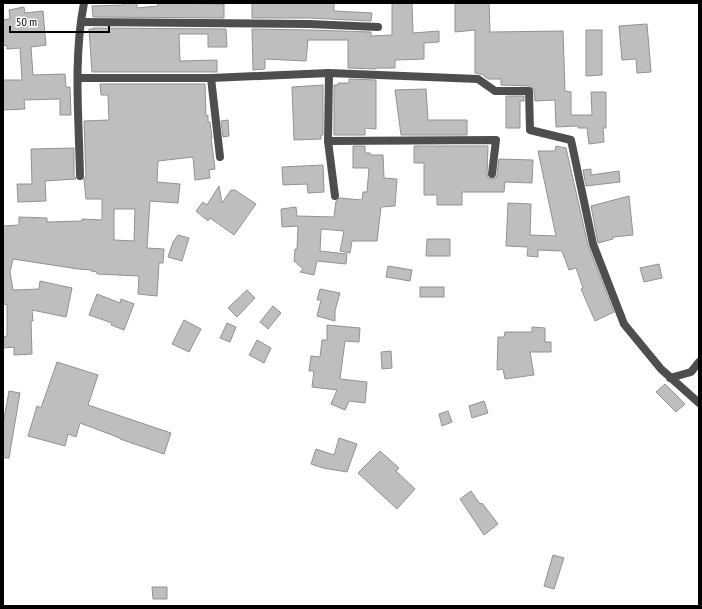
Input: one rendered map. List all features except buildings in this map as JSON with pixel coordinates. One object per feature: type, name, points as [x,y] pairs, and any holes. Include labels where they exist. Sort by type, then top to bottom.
[{"type":"street","points":[[80,176],[78,78],[81,22],[84,3]]},
{"type":"street","points":[[81,22],[378,26]]},
{"type":"street","points":[[78,78],[211,78],[329,74],[478,79],[495,91],[529,91],[530,130],[571,140],[593,244],[624,324],[661,369],[699,403]]},
{"type":"street","points":[[329,74],[328,141],[335,196]]},
{"type":"street","points":[[211,78],[220,157]]},
{"type":"street","points":[[328,141],[496,140],[492,174]]},
{"type":"street","points":[[670,378],[691,372],[699,362]]}]
